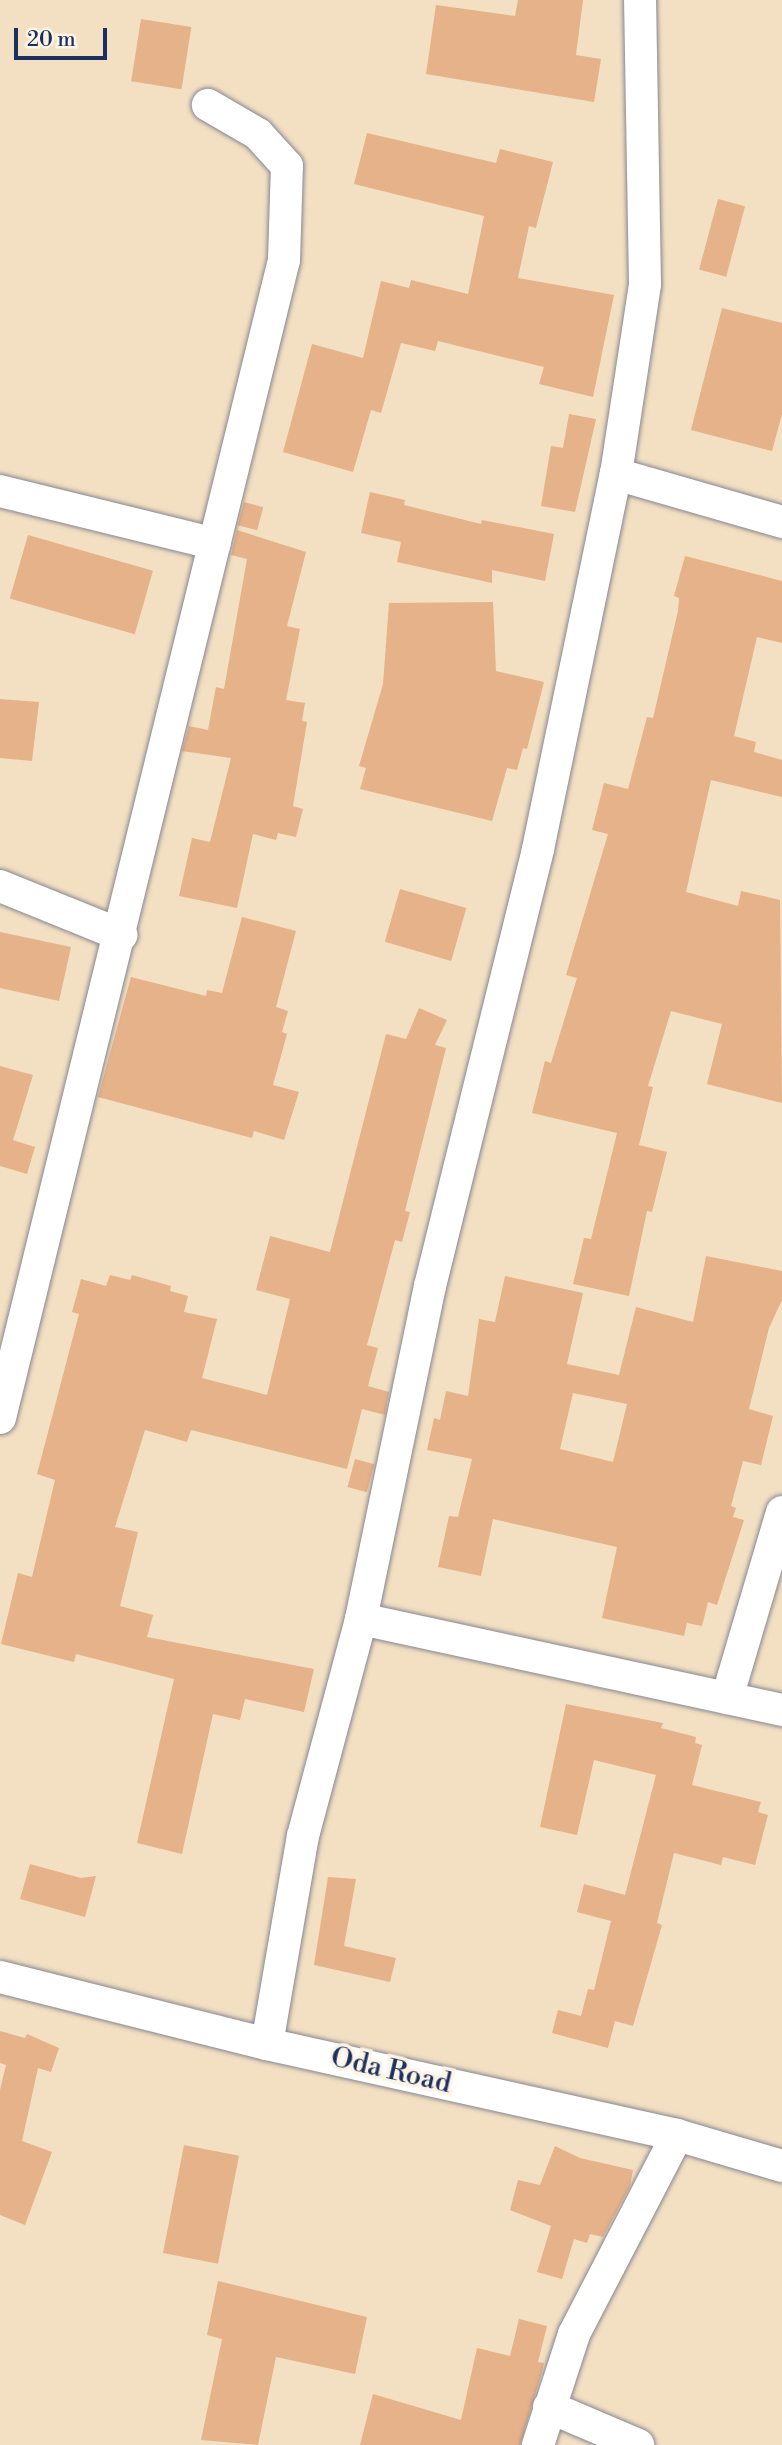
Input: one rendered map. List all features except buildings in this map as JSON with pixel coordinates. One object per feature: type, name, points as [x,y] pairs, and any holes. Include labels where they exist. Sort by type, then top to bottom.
[{"type":"street","points":[[267,2044],[303,1836],[361,1619],[430,1286],[538,849],[616,474],[645,284],[640,0]]},
{"type":"street","points":[[0,1418],[121,935],[284,260],[289,201],[287,166],[258,134],[208,105]]},
{"type":"street","points":[[616,474],[782,522]]},
{"type":"street","points":[[0,491],[215,544]]},
{"type":"street","points":[[0,886],[121,935]]},
{"type":"street","points":[[727,1698],[782,1512]]},
{"type":"street","points":[[361,1619],[782,1710]]},
{"type":"street","name":"Oda Road","points":[[0,1977],[267,2044],[677,2136],[782,2166]]},
{"type":"street","points":[[538,2445],[574,2334],[677,2136]]},
{"type":"street","points":[[549,2407],[638,2445]]}]
